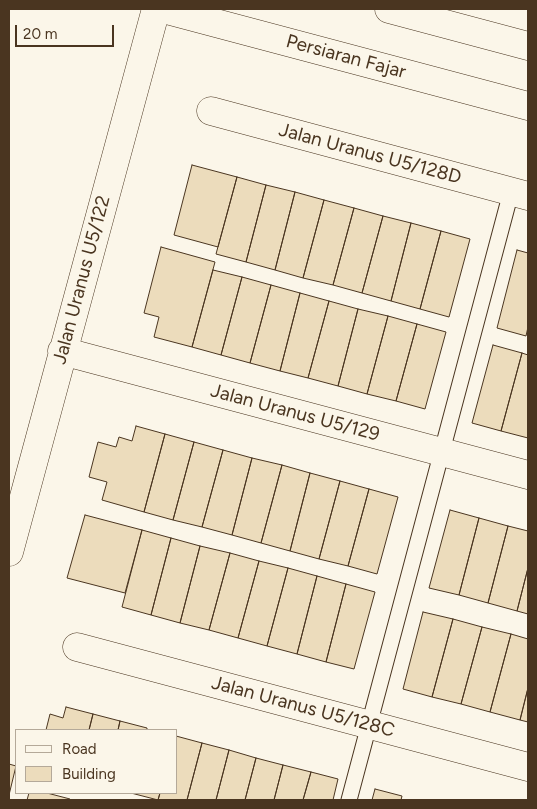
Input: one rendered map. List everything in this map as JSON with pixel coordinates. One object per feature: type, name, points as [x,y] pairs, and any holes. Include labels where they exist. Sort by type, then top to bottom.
[{"type":"street","name":"Jalan Uranus U5/122","points":[[9,552],[156,9]]},
{"type":"street","name":"Persiaran Fajar","points":[[163,9],[528,106]]},
{"type":"street","points":[[389,9],[528,46]]},
{"type":"street","points":[[492,96],[528,102]]},
{"type":"street","name":"Jalan Uranus U5/128D","points":[[211,111],[520,194]]},
{"type":"street","name":"Jalan Uranus U5/129","points":[[62,351],[528,475]]},
{"type":"street","name":"Jalan Uranus U5/128C","points":[[77,647],[528,767]]},
{"type":"lane","points":[[349,800],[441,452],[520,194]]},
{"type":"building","points":[[192,165],[237,177],[218,247],[174,235]]},
{"type":"building","points":[[237,177],[266,185],[246,262],[216,254]]},
{"type":"building","points":[[266,185],[295,192],[275,270],[246,262]]},
{"type":"building","points":[[295,192],[324,200],[303,278],[275,270]]},
{"type":"building","points":[[324,200],[354,208],[333,285],[303,278]]},
{"type":"building","points":[[354,208],[383,216],[362,293],[333,285]]},
{"type":"building","points":[[383,216],[411,223],[391,301],[362,293]]},
{"type":"building","points":[[411,223],[441,231],[420,309],[391,301]]},
{"type":"building","points":[[441,231],[470,239],[449,317],[420,309]]},
{"type":"building","points":[[161,247],[215,262],[192,347],[154,337],[159,317],[144,313]]},
{"type":"building","points":[[517,250],[528,253],[528,327],[526,336],[497,328]]},
{"type":"building","points":[[213,270],[242,277],[221,355],[192,347]]},
{"type":"building","points":[[242,277],[271,285],[250,363],[221,355]]},
{"type":"building","points":[[271,285],[300,293],[280,371],[250,363]]},
{"type":"building","points":[[300,293],[329,301],[308,378],[280,371]]},
{"type":"building","points":[[329,301],[358,309],[338,386],[308,378]]},
{"type":"building","points":[[358,309],[388,316],[367,394],[338,386]]},
{"type":"building","points":[[388,316],[417,324],[396,401],[367,394]]},
{"type":"building","points":[[417,324],[446,332],[425,409],[396,401]]},
{"type":"building","points":[[493,345],[522,353],[501,431],[472,423]]},
{"type":"building","points":[[522,353],[528,355],[528,438],[501,431]]},
{"type":"building","points":[[136,426],[165,434],[144,512],[102,500],[107,482],[89,477],[98,442],[116,447],[119,437],[132,441]]},
{"type":"building","points":[[165,434],[194,442],[173,520],[144,512]]},
{"type":"building","points":[[194,442],[223,450],[202,527],[173,520]]},
{"type":"building","points":[[223,450],[252,458],[232,535],[202,527]]},
{"type":"building","points":[[252,458],[282,465],[261,543],[232,535]]},
{"type":"building","points":[[282,465],[310,473],[290,551],[261,543]]},
{"type":"building","points":[[310,473],[340,481],[319,559],[290,551]]},
{"type":"building","points":[[340,481],[369,489],[348,566],[319,559]]},
{"type":"building","points":[[369,489],[398,497],[377,574],[348,566]]},
{"type":"building","points":[[450,510],[479,518],[459,595],[429,588]]},
{"type":"building","points":[[85,515],[142,530],[125,593],[67,578]]},
{"type":"building","points":[[479,518],[508,526],[488,603],[459,595]]},
{"type":"building","points":[[508,526],[528,531],[528,568],[517,611],[488,603]]},
{"type":"building","points":[[142,530],[171,538],[151,615],[122,607]]},
{"type":"building","points":[[171,538],[200,546],[180,623],[151,615]]},
{"type":"building","points":[[200,546],[230,553],[209,630],[180,623]]},
{"type":"building","points":[[230,553],[259,561],[238,638],[209,630]]},
{"type":"building","points":[[259,561],[288,568],[267,646],[238,638]]},
{"type":"building","points":[[288,568],[317,576],[297,654],[267,646]]},
{"type":"building","points":[[528,568],[528,614],[517,611]]},
{"type":"building","points":[[317,576],[346,584],[326,662],[297,654]]},
{"type":"building","points":[[346,584],[375,592],[354,669],[326,662]]},
{"type":"building","points":[[423,612],[453,619],[432,697],[403,689]]},
{"type":"building","points":[[453,619],[482,627],[461,704],[432,697]]},
{"type":"building","points":[[482,627],[511,634],[490,712],[461,704]]},
{"type":"building","points":[[511,634],[528,639],[528,688],[520,720],[490,712]]},
{"type":"building","points":[[528,688],[528,722],[520,720]]},
{"type":"building","points":[[66,707],[93,714],[89,729],[46,729],[50,714],[63,718]]},
{"type":"building","points":[[93,714],[120,721],[118,729],[89,729]]},
{"type":"building","points":[[120,721],[147,728],[147,729],[118,729]]},
{"type":"building","points":[[178,737],[202,743],[187,800],[158,800],[160,794],[178,794]]},
{"type":"building","points":[[202,743],[229,750],[216,800],[187,800]]},
{"type":"building","points":[[229,750],[256,758],[245,800],[216,800]]},
{"type":"building","points":[[256,758],[283,765],[274,800],[245,800]]},
{"type":"building","points":[[9,764],[15,766],[15,770],[9,795]]},
{"type":"building","points":[[283,765],[311,772],[303,800],[274,800]]},
{"type":"building","points":[[311,772],[338,779],[333,800],[303,800]]},
{"type":"building","points":[[375,789],[402,796],[401,800],[372,800]]},
{"type":"building","points":[[29,794],[51,794],[70,799],[70,800],[27,800]]},
{"type":"building","points":[[135,794],[160,794],[158,800]]}]
